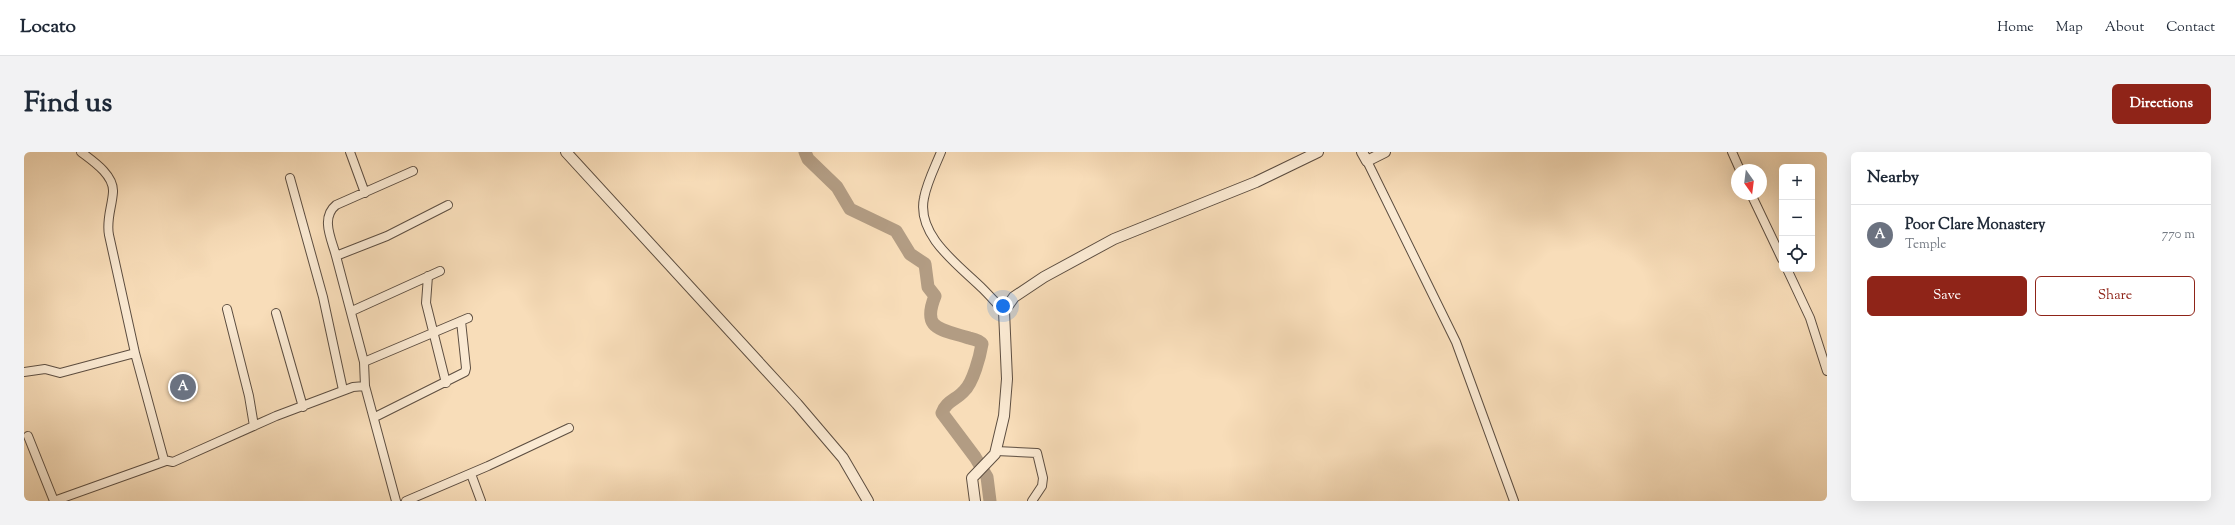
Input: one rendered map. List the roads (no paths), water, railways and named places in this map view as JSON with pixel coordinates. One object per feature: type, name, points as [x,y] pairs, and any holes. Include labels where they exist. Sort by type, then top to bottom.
[{"type":"street","points":[[81,152],[109,178],[112,186],[107,225],[135,353],[162,459],[166,461]]},
{"type":"street","points":[[350,152],[365,193]]},
{"type":"street","points":[[566,152],[797,404],[843,458],[868,501]]},
{"type":"street","points":[[941,152],[923,198],[923,208],[930,230],[936,243],[946,255],[983,289],[1004,311]]},
{"type":"street","points":[[975,501],[972,482],[978,470],[990,460],[996,450],[1007,393],[1004,311],[1014,297],[1027,288],[1114,239],[1256,182],[1318,152]]},
{"type":"street","points":[[1385,152],[1364,157],[1456,342],[1514,501]]},
{"type":"street","points":[[1732,152],[1737,164]]},
{"type":"street","points":[[396,501],[375,417],[365,386],[364,362],[328,223],[329,212],[336,205],[413,171]]},
{"type":"street","points":[[290,178],[323,298],[343,390]]},
{"type":"street","points":[[1754,200],[1779,254]]},
{"type":"street","points":[[336,256],[387,236],[448,205]]},
{"type":"street","points":[[352,311],[440,270]]},
{"type":"street","points":[[1788,272],[1812,323],[1827,371]]},
{"type":"street","points":[[428,276],[426,303],[446,383]]},
{"type":"street","points":[[227,309],[249,396],[254,426]]},
{"type":"street","points":[[276,313],[303,407]]},
{"type":"street","points":[[364,362],[433,331],[465,319],[466,368],[464,373],[375,417]]},
{"type":"street","points":[[24,372],[45,369],[60,373],[135,353]]},
{"type":"street","points":[[28,436],[54,501],[166,461],[173,462],[254,426],[343,390],[358,385],[365,386]]},
{"type":"street","points":[[406,501],[471,474],[569,428]]},
{"type":"street","points":[[996,450],[1037,453],[1043,478],[1042,486],[1032,501]]},
{"type":"street","points":[[471,474],[481,501]]},
{"type":"waterway","points":[[805,152],[808,159],[837,187],[850,209],[896,231],[910,254],[925,264],[928,287],[935,296],[931,307],[932,322],[943,330],[976,340],[982,344],[978,362],[970,382],[961,394],[946,406],[942,413],[975,457],[987,477],[990,501]]},
{"type":"place","name":"Poor Clare Monastery","points":[[183,387]]}]
